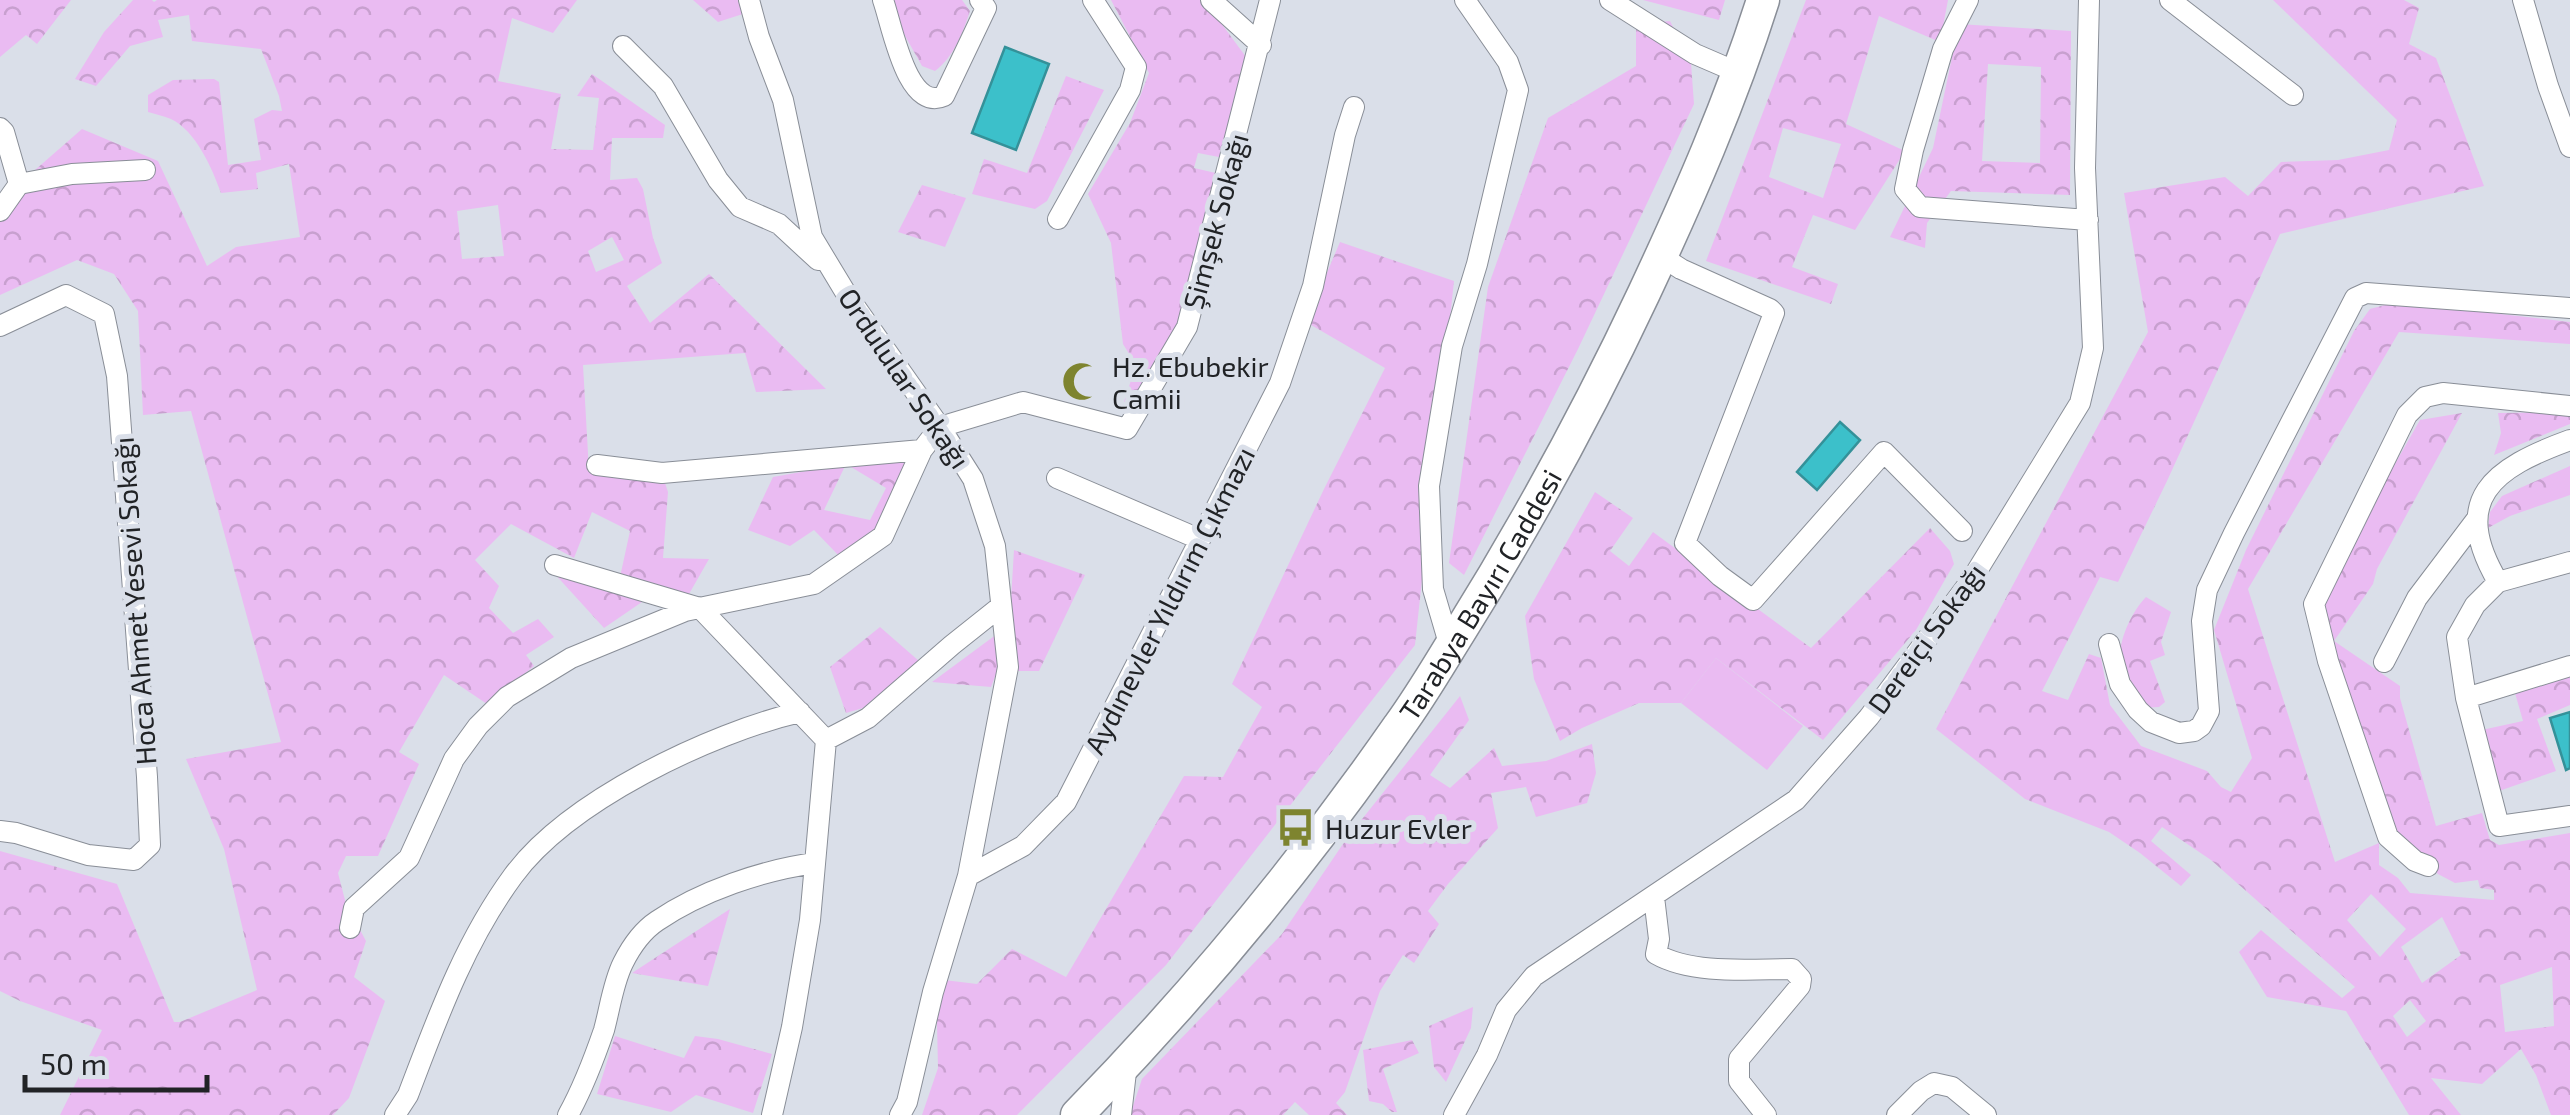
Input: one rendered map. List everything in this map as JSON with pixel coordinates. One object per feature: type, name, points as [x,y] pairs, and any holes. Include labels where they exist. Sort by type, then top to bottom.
[{"type":"main road","name":"Tarabya Bayırı Caddesi","points":[[1077,1115],[1241,934],[1310,848],[1401,724],[1502,564],[1593,398],[1661,256],[1722,120],[1763,0]]},
{"type":"street","name":"Ordulular Sokağı","points":[[749,0],[783,100],[812,237],[973,479],[995,546],[1008,667],[968,876],[933,992],[907,1102],[900,1115]]},
{"type":"street","points":[[883,0],[908,78],[924,98],[935,100],[944,96],[985,3]]},
{"type":"street","points":[[1058,219],[1130,90],[1136,67],[1093,0]]},
{"type":"street","points":[[1211,0],[1261,45]]},
{"type":"street","name":"Şimşek Sokağı","points":[[940,427],[1023,402],[1127,430],[1188,327],[1270,0]]},
{"type":"street","points":[[1450,647],[1433,590],[1429,486],[1452,346],[1477,264],[1518,90],[1508,62],[1465,0]]},
{"type":"street","points":[[1610,0],[1696,54],[1739,73]]},
{"type":"street","points":[[1968,0],[1943,49],[1905,189],[1920,207],[2088,220]]},
{"type":"street","name":"Dereiçi Sokağı","points":[[1454,1115],[1506,1010],[1534,976],[1796,800],[1869,717],[1972,579],[2080,403],[2093,348],[2085,168],[2088,0]]},
{"type":"street","points":[[2170,0],[2293,95]]},
{"type":"street","points":[[2523,0],[2570,146]]},
{"type":"street","points":[[623,46],[662,86],[718,180],[740,207],[779,224],[834,274]]},
{"type":"street","name":"Aydınevler Yıldırım Çıkmazı","points":[[968,876],[1023,846],[1066,802],[1280,383],[1313,286],[1354,106]]},
{"type":"street","points":[[0,128],[19,184]]},
{"type":"street","points":[[0,211],[19,184],[72,174],[145,170]]},
{"type":"street","points":[[1661,256],[1774,314],[1685,543],[1720,576],[1753,600],[1884,452],[1962,531]]},
{"type":"street","points":[[2109,644],[2120,684],[2151,722],[2179,733],[2201,726],[2209,711],[2202,620],[2207,590],[2355,298],[2366,293],[2570,308]]},
{"type":"street","name":"Hoca Ahmet Yesevi Sokağı","points":[[0,326],[66,296],[104,314],[117,376],[150,845],[134,860],[88,855],[0,831]]},
{"type":"street","points":[[2428,866],[2415,861],[2388,837],[2328,661],[2314,604],[2408,415],[2425,396],[2444,394],[2570,406]]},
{"type":"street","points":[[350,928],[354,908],[409,858],[454,759],[478,726],[507,697],[571,658],[685,611],[814,584],[883,536],[922,450],[940,427]]},
{"type":"street","points":[[2498,582],[2478,537],[2479,502],[2497,477],[2532,454],[2570,440]]},
{"type":"street","points":[[597,465],[662,472],[922,450]]},
{"type":"street","points":[[1056,478],[1198,540]]},
{"type":"street","points":[[2384,662],[2417,598],[2476,520]]},
{"type":"street","points":[[2570,562],[2498,582],[2476,605],[2457,638],[2466,698],[2499,826],[2570,816]]},
{"type":"street","points":[[555,565],[700,608],[826,740],[810,920],[772,1115]]},
{"type":"street","points":[[826,740],[868,718],[1001,606]]},
{"type":"street","points":[[2466,698],[2570,666]]},
{"type":"street","points":[[395,1115],[408,1095],[466,950],[514,875],[550,835],[674,757],[800,712]]},
{"type":"street","points":[[568,1115],[592,1062],[622,965],[640,936],[656,922],[702,896],[780,868],[815,863]]},
{"type":"street","points":[[1654,897],[1659,939],[1656,954],[1671,963],[1792,969],[1801,979],[1800,986],[1739,1059],[1739,1081],[1766,1115]]},
{"type":"street","points":[[1121,1115],[1128,1063]]},
{"type":"street","points":[[1897,1115],[1934,1083],[1952,1087],[1986,1115]]},
{"type":"green space","points":[[0,0],[71,0],[37,44],[26,35],[0,57]]},
{"type":"green space","points":[[133,0],[577,0],[553,33],[512,18],[498,81],[561,94],[551,149],[593,150],[599,98],[577,96],[592,74],[665,125],[663,138],[612,138],[610,180],[637,178],[662,263],[627,286],[650,323],[709,274],[826,389],[756,392],[745,353],[583,365],[589,471],[664,480],[668,492],[663,558],[709,559],[689,594],[620,577],[630,531],[592,512],[574,558],[511,524],[475,560],[499,586],[489,608],[513,633],[538,619],[554,637],[526,655],[534,666],[487,704],[444,675],[399,752],[419,764],[378,856],[346,856],[338,873],[346,904],[366,941],[354,977],[385,1001],[349,1098],[333,1115],[60,1115],[102,1030],[0,991],[0,851],[117,884],[174,1022],[257,990],[224,849],[186,759],[281,742],[191,411],[143,415],[138,311],[114,274],[77,260],[0,295],[0,206],[82,129],[158,161],[207,266],[236,247],[300,237],[289,164],[256,173],[258,189],[221,193],[195,141],[171,119],[148,112],[148,95],[173,80],[219,82],[228,165],[261,160],[254,119],[272,110],[282,111],[261,49],[192,41],[189,15],[158,20],[163,37],[130,46],[96,86],[75,79],[104,32]],"holes":[[[498,205],[504,256],[462,259],[457,211]],[[612,237],[624,260],[596,272],[588,251]]]},
{"type":"green space","points":[[693,0],[746,0],[749,12],[718,22]]},
{"type":"green space","points":[[892,0],[962,0],[970,11],[953,51],[935,71],[922,66],[904,34]]},
{"type":"green space","points":[[1111,0],[1204,0],[1249,61],[1224,158],[1198,153],[1194,168],[1220,174],[1185,322],[1131,416],[1121,411],[1136,365],[1123,344],[1111,243],[1088,194],[1130,123],[1149,73]]},
{"type":"green space","points":[[1643,0],[1725,0],[1719,20]]},
{"type":"green space","points":[[1806,0],[1948,0],[1940,42],[1879,16],[1846,124],[1905,151],[1855,230],[1813,215],[1792,267],[1838,284],[1831,304],[1706,261]],"holes":[[[1783,128],[1841,144],[1823,198],[1769,177]]]},
{"type":"green space","points":[[2273,0],[2404,0],[2419,8],[2409,44],[2436,58],[2484,186],[2280,234],[2118,582],[2100,577],[2042,691],[2068,700],[2089,654],[2101,658],[2110,705],[2141,746],[2207,771],[2231,792],[2252,758],[2214,630],[2246,550],[2354,331],[2370,309],[2396,302],[2570,322],[2570,344],[2399,332],[2248,589],[2335,862],[2379,843],[2379,865],[2398,878],[2410,893],[2494,900],[2494,890],[2480,888],[2478,880],[2455,883],[2398,841],[2315,604],[2420,420],[2462,413],[2377,569],[2373,584],[2334,641],[2400,686],[2436,826],[2482,813],[2490,840],[2499,845],[2570,833],[2570,1115],[2551,1115],[2521,1049],[2482,1084],[2431,1078],[2461,1115],[2409,1115],[2346,1011],[2267,997],[2239,952],[2261,930],[2342,998],[2355,987],[2211,860],[2162,827],[2151,841],[2191,875],[2181,886],[2109,832],[2025,799],[1936,729],[2148,332],[2124,193],[2225,177],[2248,196],[2281,162],[2338,160],[2389,150],[2397,120]],"holes":[[[2371,894],[2406,929],[2380,957],[2347,920]],[[2442,917],[2461,955],[2422,983],[2401,947]],[[2552,967],[2554,1026],[2505,1032],[2500,985]],[[2410,1000],[2426,1021],[2407,1037],[2393,1016]]]},
{"type":"green space","points":[[1670,21],[1691,63],[1694,104],[1578,349],[1464,575],[1449,563],[1488,287],[1548,118],[1636,66],[1636,25]]},
{"type":"green space","points":[[1959,24],[2071,31],[2070,195],[1951,191],[1927,223],[1925,248],[1890,237],[1933,148]],"holes":[[[1988,64],[2041,67],[2040,163],[1982,161]]]},
{"type":"green space","points":[[1066,76],[1104,90],[1047,201],[1035,209],[972,194],[984,159],[1027,173]]},
{"type":"green space","points":[[922,185],[966,198],[945,247],[898,232]]},
{"type":"green space","points":[[1340,242],[1454,281],[1415,645],[1166,965],[1017,1115],[922,1115],[938,1068],[936,979],[977,984],[1012,949],[1066,977],[1184,776],[1223,777],[1262,707],[1232,684],[1385,368],[1306,322]]},
{"type":"green space","points":[[2570,412],[2570,424],[2494,455],[2501,433],[2498,413]]},
{"type":"green space","points":[[913,457],[880,533],[841,558],[814,530],[790,546],[748,530],[773,477],[846,464]],"holes":[[[846,464],[886,488],[870,520],[824,510]]]},
{"type":"green space","points":[[2570,466],[2570,495],[2488,528],[2490,512],[2502,496]]},
{"type":"green space","points":[[1595,492],[1633,518],[1610,551],[1629,566],[1653,532],[1811,648],[1930,528],[1950,551],[1954,564],[1916,630],[1823,740],[1716,658],[1681,703],[1639,703],[1560,741],[1534,679],[1525,616]]},
{"type":"green space","points":[[1014,550],[1085,575],[1039,671],[1014,671],[1010,616]]},
{"type":"green space","points":[[553,572],[641,596],[642,602],[604,628]]},
{"type":"green space","points":[[2146,597],[2171,612],[2161,642],[2165,655],[2150,661],[2165,702],[2159,707],[2142,708],[2120,656],[2126,628]]},
{"type":"green space","points":[[880,627],[919,661],[863,708],[846,713],[830,667]]},
{"type":"green space","points":[[997,634],[999,666],[991,687],[932,682]]},
{"type":"green space","points":[[1716,658],[1803,726],[1767,770],[1681,703]]},
{"type":"green space","points":[[2570,670],[2570,705],[2537,719],[2556,771],[2499,791],[2477,731],[2523,721],[2513,686]]},
{"type":"green space","points":[[1460,696],[1469,720],[1430,775],[1450,788],[1494,748],[1502,766],[1546,761],[1592,744],[1596,773],[1587,803],[1536,817],[1526,787],[1491,793],[1498,828],[1428,911],[1439,924],[1414,963],[1403,955],[1380,991],[1345,1092],[1336,1103],[1347,1115],[1309,1115],[1295,1102],[1283,1115],[1130,1115],[1142,1079],[1282,934],[1347,838]]},
{"type":"green space","points":[[730,909],[708,986],[632,973]]},
{"type":"green space","points":[[1473,1007],[1471,1028],[1446,1082],[1434,1067],[1429,1026]]},
{"type":"green space","points":[[615,1036],[684,1058],[695,1036],[772,1054],[753,1113],[696,1095],[671,1112],[597,1094]]},
{"type":"green space","points":[[1412,1040],[1419,1053],[1383,1069],[1397,1112],[1392,1112],[1383,1104],[1369,1101],[1363,1050]]},
{"type":"water","points":[[1005,47],[1049,64],[1016,150],[972,133]]},
{"type":"water","points":[[1840,422],[1860,440],[1817,490],[1797,472]]},
{"type":"water","points":[[2570,712],[2570,768],[2566,770],[2550,718]]},
{"type":"place","name":"Hz. Ebubekir Camii","points":[[1082,382]]},
{"type":"place","name":"Huzur Evler","points":[[1295,828]]}]
